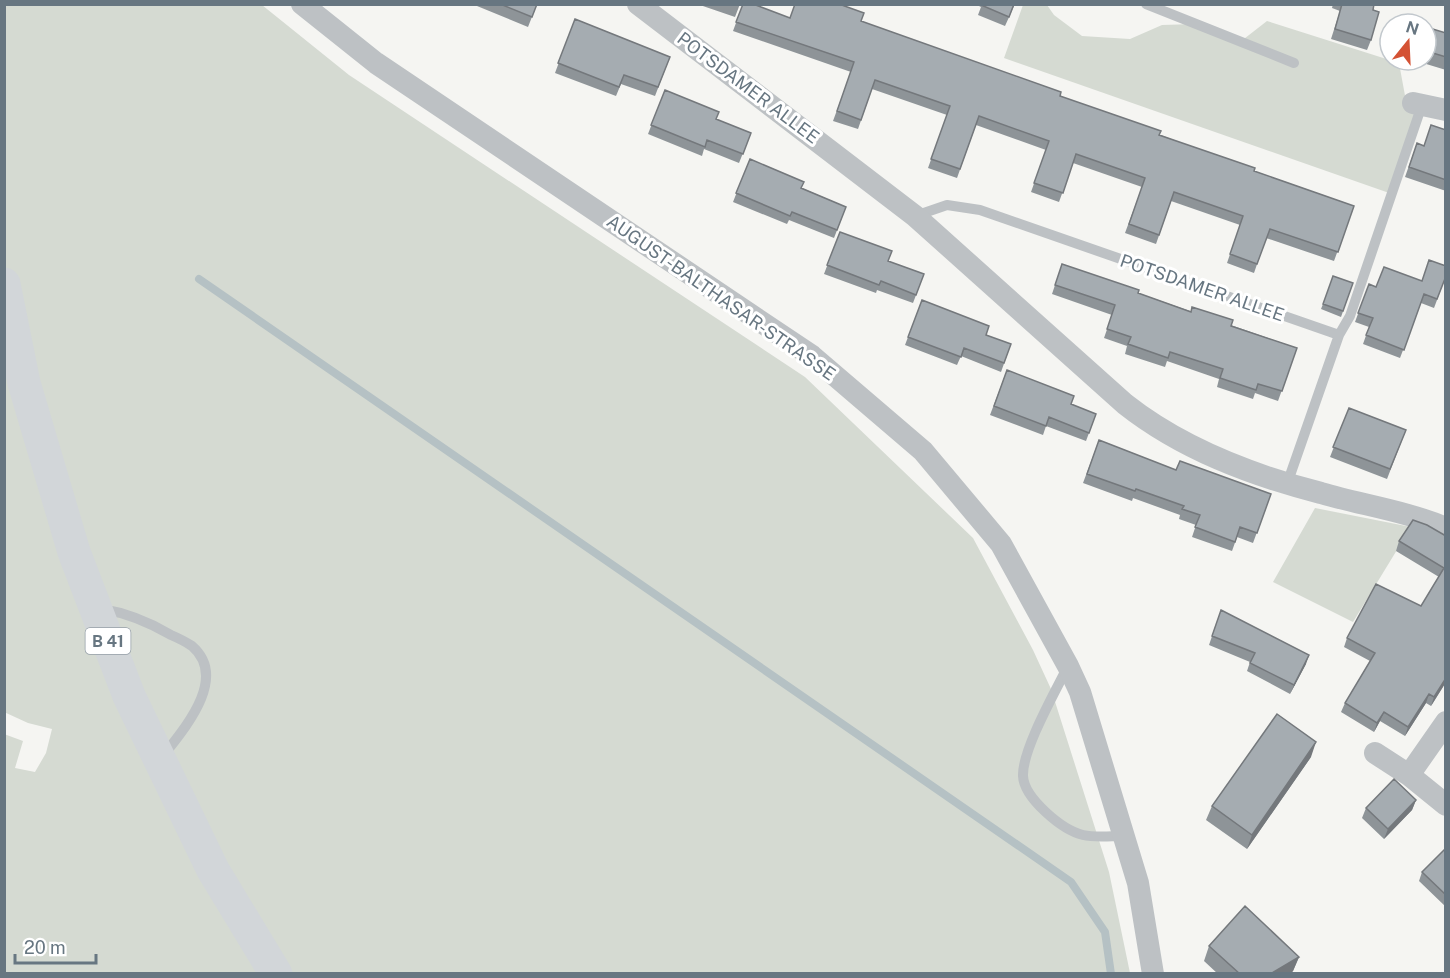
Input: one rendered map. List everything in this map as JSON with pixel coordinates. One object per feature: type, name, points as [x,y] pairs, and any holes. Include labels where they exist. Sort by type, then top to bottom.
[{"type":"highway","name":"B 41","points":[[4,284],[24,383],[74,552],[129,696],[213,870],[276,974]]},
{"type":"street","name":"AUGUST-BALTHASAR-STRASSE","points":[[302,4],[376,63],[812,356],[923,451],[1001,544],[1068,666],[1080,693],[1138,883],[1153,974]]},
{"type":"street","name":"POTSDAMER ALLEE","points":[[638,4],[915,216],[1125,404],[1148,421],[1180,441],[1287,484],[1387,508],[1446,528]]},
{"type":"street","points":[[1418,104],[1446,110]]},
{"type":"street","points":[[1409,775],[1446,722]]},
{"type":"street","points":[[1375,753],[1409,775],[1446,805]]},
{"type":"lane","points":[[1146,4],[1294,63]]},
{"type":"lane","points":[[1287,484],[1339,335],[1350,316],[1418,104]]},
{"type":"lane","name":"POTSDAMER ALLEE","points":[[915,216],[946,205],[980,210],[1339,335]]},
{"type":"lane","points":[[96,608],[127,613],[165,631],[193,647],[205,665],[207,681],[194,717],[159,760]]},
{"type":"lane","points":[[1068,666],[1030,745],[1023,777],[1034,801],[1058,824],[1083,835],[1124,836]]},
{"type":"shaded area","points":[[5,5],[262,5],[349,75],[805,377],[973,538],[1033,650],[1051,689],[1109,872],[1130,973],[5,973],[4,734],[23,741],[15,768],[35,772],[46,753],[52,729],[28,723],[4,712]]},
{"type":"shaded area","points":[[1023,5],[1047,5],[1054,15],[1082,36],[1130,39],[1162,25],[1195,24],[1240,42],[1267,21],[1378,56],[1378,72],[1401,72],[1406,101],[1419,115],[1392,194],[1004,58]]},
{"type":"shaded area","points":[[1315,508],[1411,527],[1353,622],[1273,582]]},
{"type":"building","points":[[500,4],[537,4],[532,17]]},
{"type":"building","points":[[743,4],[753,4],[790,18],[795,4],[839,4],[864,13],[861,21],[1061,92],[1060,96],[1161,131],[1159,135],[1255,168],[1254,171],[1354,206],[1338,252],[1270,229],[1257,264],[1230,254],[1243,216],[1174,192],[1159,235],[1129,224],[1145,178],[1076,154],[1063,193],[1034,183],[1049,141],[979,116],[960,169],[931,159],[950,106],[875,80],[861,120],[837,111],[854,62],[736,22]]},
{"type":"building","points":[[982,4],[1014,4],[1009,17]]},
{"type":"building","points":[[1342,4],[1374,4],[1373,10],[1379,12],[1371,40],[1335,29]]},
{"type":"building","points":[[575,19],[670,57],[658,87],[624,75],[619,87],[558,63]]},
{"type":"building","points":[[1438,31],[1446,33],[1446,57],[1438,55]]},
{"type":"building","points":[[665,90],[719,112],[716,119],[751,133],[743,154],[707,140],[705,147],[651,125]]},
{"type":"building","points":[[1431,125],[1446,130],[1446,180],[1409,167],[1417,143],[1424,146]]},
{"type":"building","points":[[750,159],[804,182],[801,188],[846,207],[837,230],[792,212],[790,216],[736,193]]},
{"type":"building","points":[[840,232],[892,251],[888,261],[924,274],[916,295],[881,281],[879,285],[827,265]]},
{"type":"building","points":[[1429,260],[1446,266],[1446,276],[1437,299],[1424,294],[1404,350],[1366,335],[1373,318],[1358,313],[1369,284],[1376,287],[1384,267],[1422,281]]},
{"type":"building","points":[[1062,264],[1139,290],[1138,293],[1191,312],[1192,307],[1233,320],[1231,326],[1297,348],[1282,391],[1258,384],[1256,390],[1220,378],[1223,369],[1170,352],[1168,358],[1128,344],[1131,337],[1107,329],[1115,305],[1055,285]]},
{"type":"building","points":[[1333,276],[1353,283],[1343,311],[1323,304]]},
{"type":"building","points":[[922,300],[989,326],[986,335],[1011,344],[1004,363],[964,348],[961,357],[908,337]]},
{"type":"building","points":[[1007,370],[1074,396],[1071,404],[1096,414],[1089,433],[1049,417],[1046,426],[994,406]]},
{"type":"building","points":[[1349,408],[1406,430],[1390,469],[1333,447]]},
{"type":"building","points":[[1099,440],[1176,470],[1180,461],[1271,494],[1257,533],[1240,527],[1235,542],[1195,527],[1200,515],[1182,509],[1184,506],[1087,474]]},
{"type":"building","points":[[1413,520],[1446,536],[1446,678],[1434,697],[1429,694],[1408,727],[1384,712],[1377,723],[1345,703],[1375,653],[1347,638],[1376,584],[1421,606],[1444,568],[1399,541]]},
{"type":"building","points":[[1221,610],[1309,655],[1294,685],[1250,663],[1255,653],[1212,636]]},
{"type":"building","points":[[1277,714],[1316,742],[1252,835],[1212,806]]},
{"type":"building","points":[[1394,779],[1416,800],[1388,829],[1366,808]]},
{"type":"building","points":[[1446,848],[1446,895],[1422,872]]},
{"type":"building","points":[[1245,906],[1299,957],[1270,974],[1240,974],[1209,946]]},
{"type":"waterway","points":[[199,279],[1071,882],[1105,932],[1111,974]]}]
